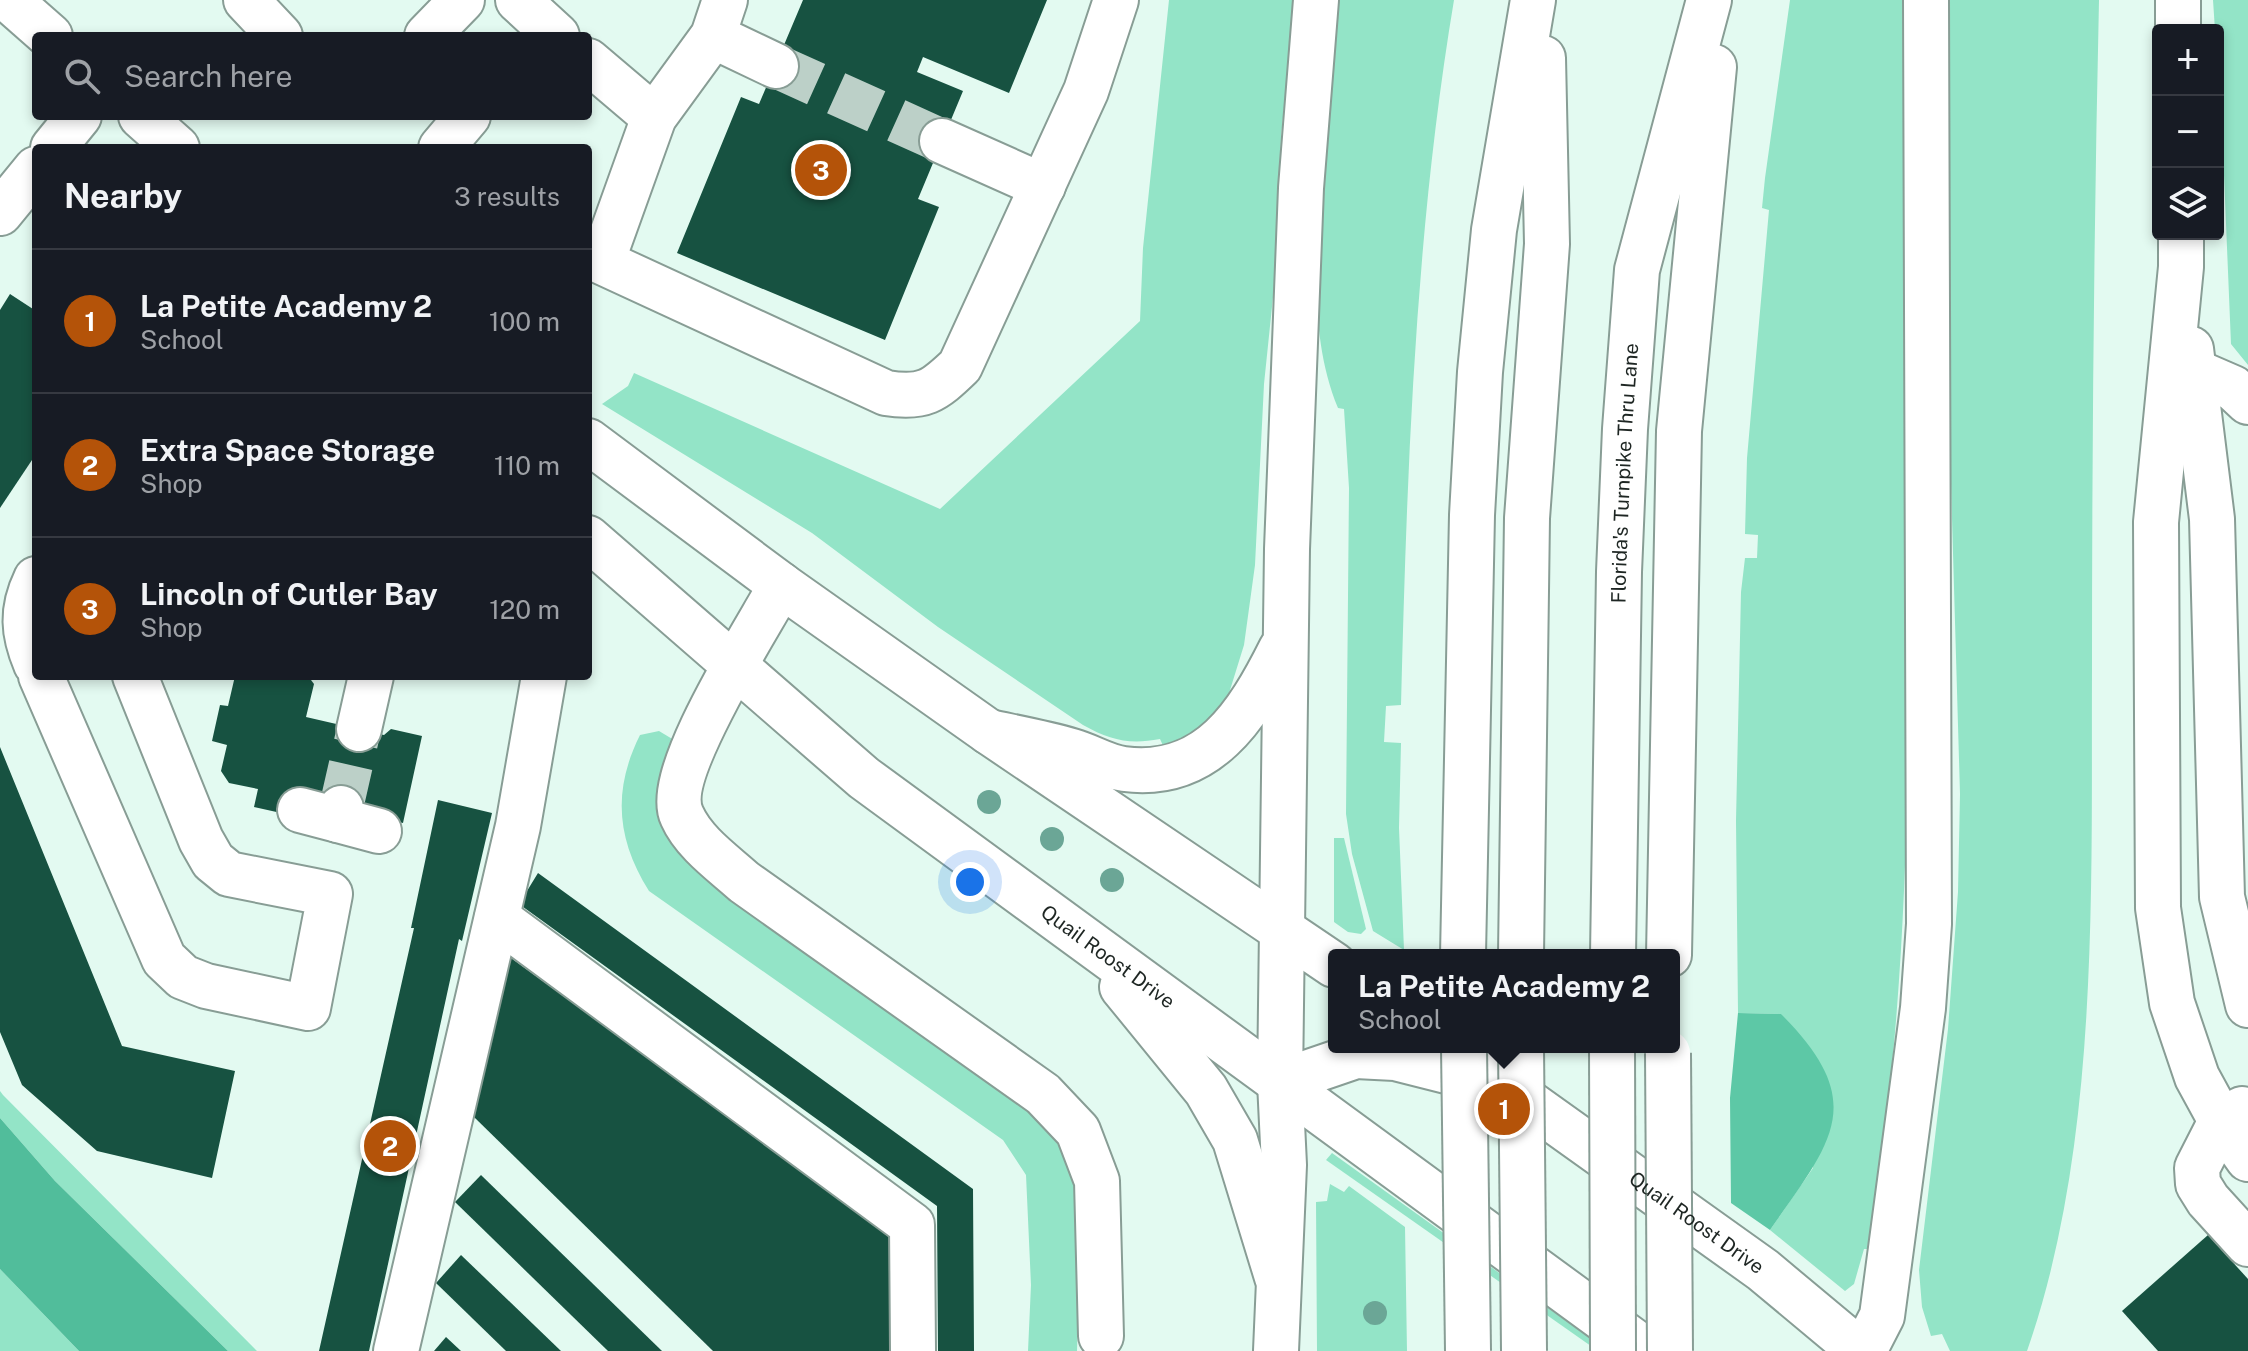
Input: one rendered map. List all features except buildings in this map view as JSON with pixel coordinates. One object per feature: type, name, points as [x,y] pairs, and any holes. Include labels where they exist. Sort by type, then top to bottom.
[{"type":"main road","points":[[9,0],[45,32]]},
{"type":"main road","points":[[246,0],[276,32]]},
{"type":"main road","points":[[431,32],[462,0]]},
{"type":"main road","points":[[776,66],[719,18],[654,117],[602,262],[886,393],[913,397],[938,387],[960,366],[1086,91],[1116,0]]},
{"type":"main road","points":[[1276,1351],[1284,1165],[1280,1082],[1284,644],[1301,188],[1316,0]]},
{"type":"main road","points":[[1462,948],[1471,544],[1480,372],[1494,230],[1533,0]]},
{"type":"main road","points":[[1521,949],[1527,518],[1547,244],[1542,0]]},
{"type":"main road","name":"Florida's Turnpike Thru Lane","points":[[1613,949],[1619,572],[1625,429],[1637,270],[1709,0]]},
{"type":"main road","points":[[1669,949],[1679,431],[1691,277],[1721,0]]},
{"type":"main road","points":[[1862,1351],[1882,1316],[1923,1008],[1929,924],[1926,0]]},
{"type":"main road","points":[[2178,0],[2178,24]]},
{"type":"main road","points":[[592,64],[654,117]]},
{"type":"main road","points":[[56,144],[76,120]]},
{"type":"main road","points":[[146,120],[172,144]]},
{"type":"main road","points":[[444,144],[465,120]]},
{"type":"main road","points":[[942,141],[1043,186]]},
{"type":"main road","points":[[0,213],[32,174]]},
{"type":"main road","points":[[2181,250],[2183,365],[2212,519],[2222,897],[2248,1005]]},
{"type":"main road","points":[[2183,365],[2233,388],[2248,402]]},
{"type":"main road","points":[[2183,365],[2156,522],[2158,908],[2172,1003],[2197,1077],[2234,1114],[2248,1159]]},
{"type":"main road","points":[[592,444],[781,585],[989,732],[1328,961]]},
{"type":"main road","name":"Quail Roost Drive","points":[[592,549],[864,778],[1647,1351]]},
{"type":"main road","points":[[781,585],[692,745],[679,786],[680,815],[702,844],[744,882],[1043,1094],[1078,1131],[1097,1181],[1101,1336]]},
{"type":"main road","points":[[32,587],[23,622],[32,651]]},
{"type":"main road","points":[[989,732],[1075,752],[1122,769],[1166,769],[1192,759],[1232,730],[1245,715],[1284,644]]},
{"type":"main road","points":[[43,680],[164,959],[183,977],[206,986],[308,1008],[330,894],[229,874],[213,861],[201,840],[137,680]]},
{"type":"main road","points":[[359,729],[370,680]]},
{"type":"main road","points":[[396,1351],[518,826],[543,680]]},
{"type":"main road","points":[[2158,908],[2222,897]]},
{"type":"main road","points":[[497,918],[912,1225],[913,1351]]},
{"type":"main road","points":[[1083,940],[1198,1081],[1229,1129],[1244,1164],[1277,1277]]},
{"type":"main road","points":[[1464,1053],[1468,1351]]},
{"type":"main road","name":"Quail Roost Drive","points":[[1471,1053],[1514,1066],[1862,1351]]},
{"type":"main road","points":[[1612,1053],[1613,1351]]},
{"type":"main road","points":[[1668,1053],[1670,1351]]},
{"type":"main road","points":[[1280,1082],[1356,1056],[1514,1066],[1524,1351]]},
{"type":"main road","points":[[2234,1114],[2197,1168],[2198,1184],[2248,1244]]},
{"type":"shaded area","points":[[1169,0],[1295,0],[1281,137],[1278,249],[1264,384],[1255,565],[1244,645],[1226,703],[1204,727],[1165,750],[1160,739],[1120,740],[1083,725],[938,627],[812,533],[602,404],[628,386],[634,373],[940,509],[1140,321],[1143,248]]},
{"type":"shaded area","points":[[1334,0],[1454,0],[1430,175],[1415,352],[1401,705],[1386,706],[1384,742],[1401,743],[1399,828],[1404,949],[1373,931],[1352,854],[1346,814],[1349,488],[1344,409],[1338,408],[1328,379],[1318,319],[1318,226]]},
{"type":"shaded area","points":[[1790,0],[1908,0],[1909,647],[1903,905],[1891,1076],[1881,1162],[1867,1249],[1864,1249],[1854,1284],[1845,1291],[1770,1230],[1813,1168],[1781,1014],[1738,1013],[1736,821],[1741,592],[1745,558],[1757,558],[1758,535],[1745,534],[1747,458],[1769,210],[1762,208]]},
{"type":"shaded area","points":[[1945,0],[2099,0],[2092,838],[2086,1014],[2068,1187],[2051,1271],[2027,1351],[1950,1351],[1942,1334],[1931,1336],[1922,1307],[1919,1270],[1948,1029],[1958,892],[1960,794],[1951,484]]},
{"type":"shaded area","points":[[2213,0],[2248,0],[2248,365],[2231,344],[2224,175],[2224,24],[2215,24]]},
{"type":"shaded area","points":[[659,731],[674,740],[663,795],[1046,1119],[1074,1163],[1080,1240],[1077,1351],[1028,1351],[1031,1285],[1026,1175],[1003,1140],[649,891],[630,853],[622,815],[622,796],[625,776],[640,735]]},
{"type":"shaded area","points":[[1334,838],[1344,838],[1366,929],[1361,934],[1348,932],[1334,922]]},
{"type":"shaded area","points":[[1738,1013],[1781,1014],[1809,1045],[1826,1073],[1833,1098],[1832,1122],[1824,1146],[1770,1230],[1731,1203],[1730,1098]]},
{"type":"shaded area","points":[[0,1091],[257,1351],[228,1351],[55,1181],[0,1118]]},
{"type":"shaded area","points":[[0,1118],[55,1181],[228,1351],[79,1351],[0,1269]]},
{"type":"shaded area","points":[[1332,1153],[1608,1351],[1598,1351],[1326,1160]]},
{"type":"shaded area","points":[[1330,1184],[1344,1192],[1349,1186],[1405,1227],[1407,1351],[1317,1351],[1316,1202],[1327,1201]]},
{"type":"shaded area","points":[[0,1269],[79,1351],[0,1351]]},
{"type":"tunnel","points":[[776,66],[942,141]]},
{"type":"tunnel","points":[[341,808],[359,729]]},
{"type":"place","name":"Lincoln of Cutler Bay","points":[[821,170]]},
{"type":"place","name":"La Petite Academy 2","points":[[1504,1109]]},
{"type":"place","name":"Extra Space Storage","points":[[390,1146]]}]
